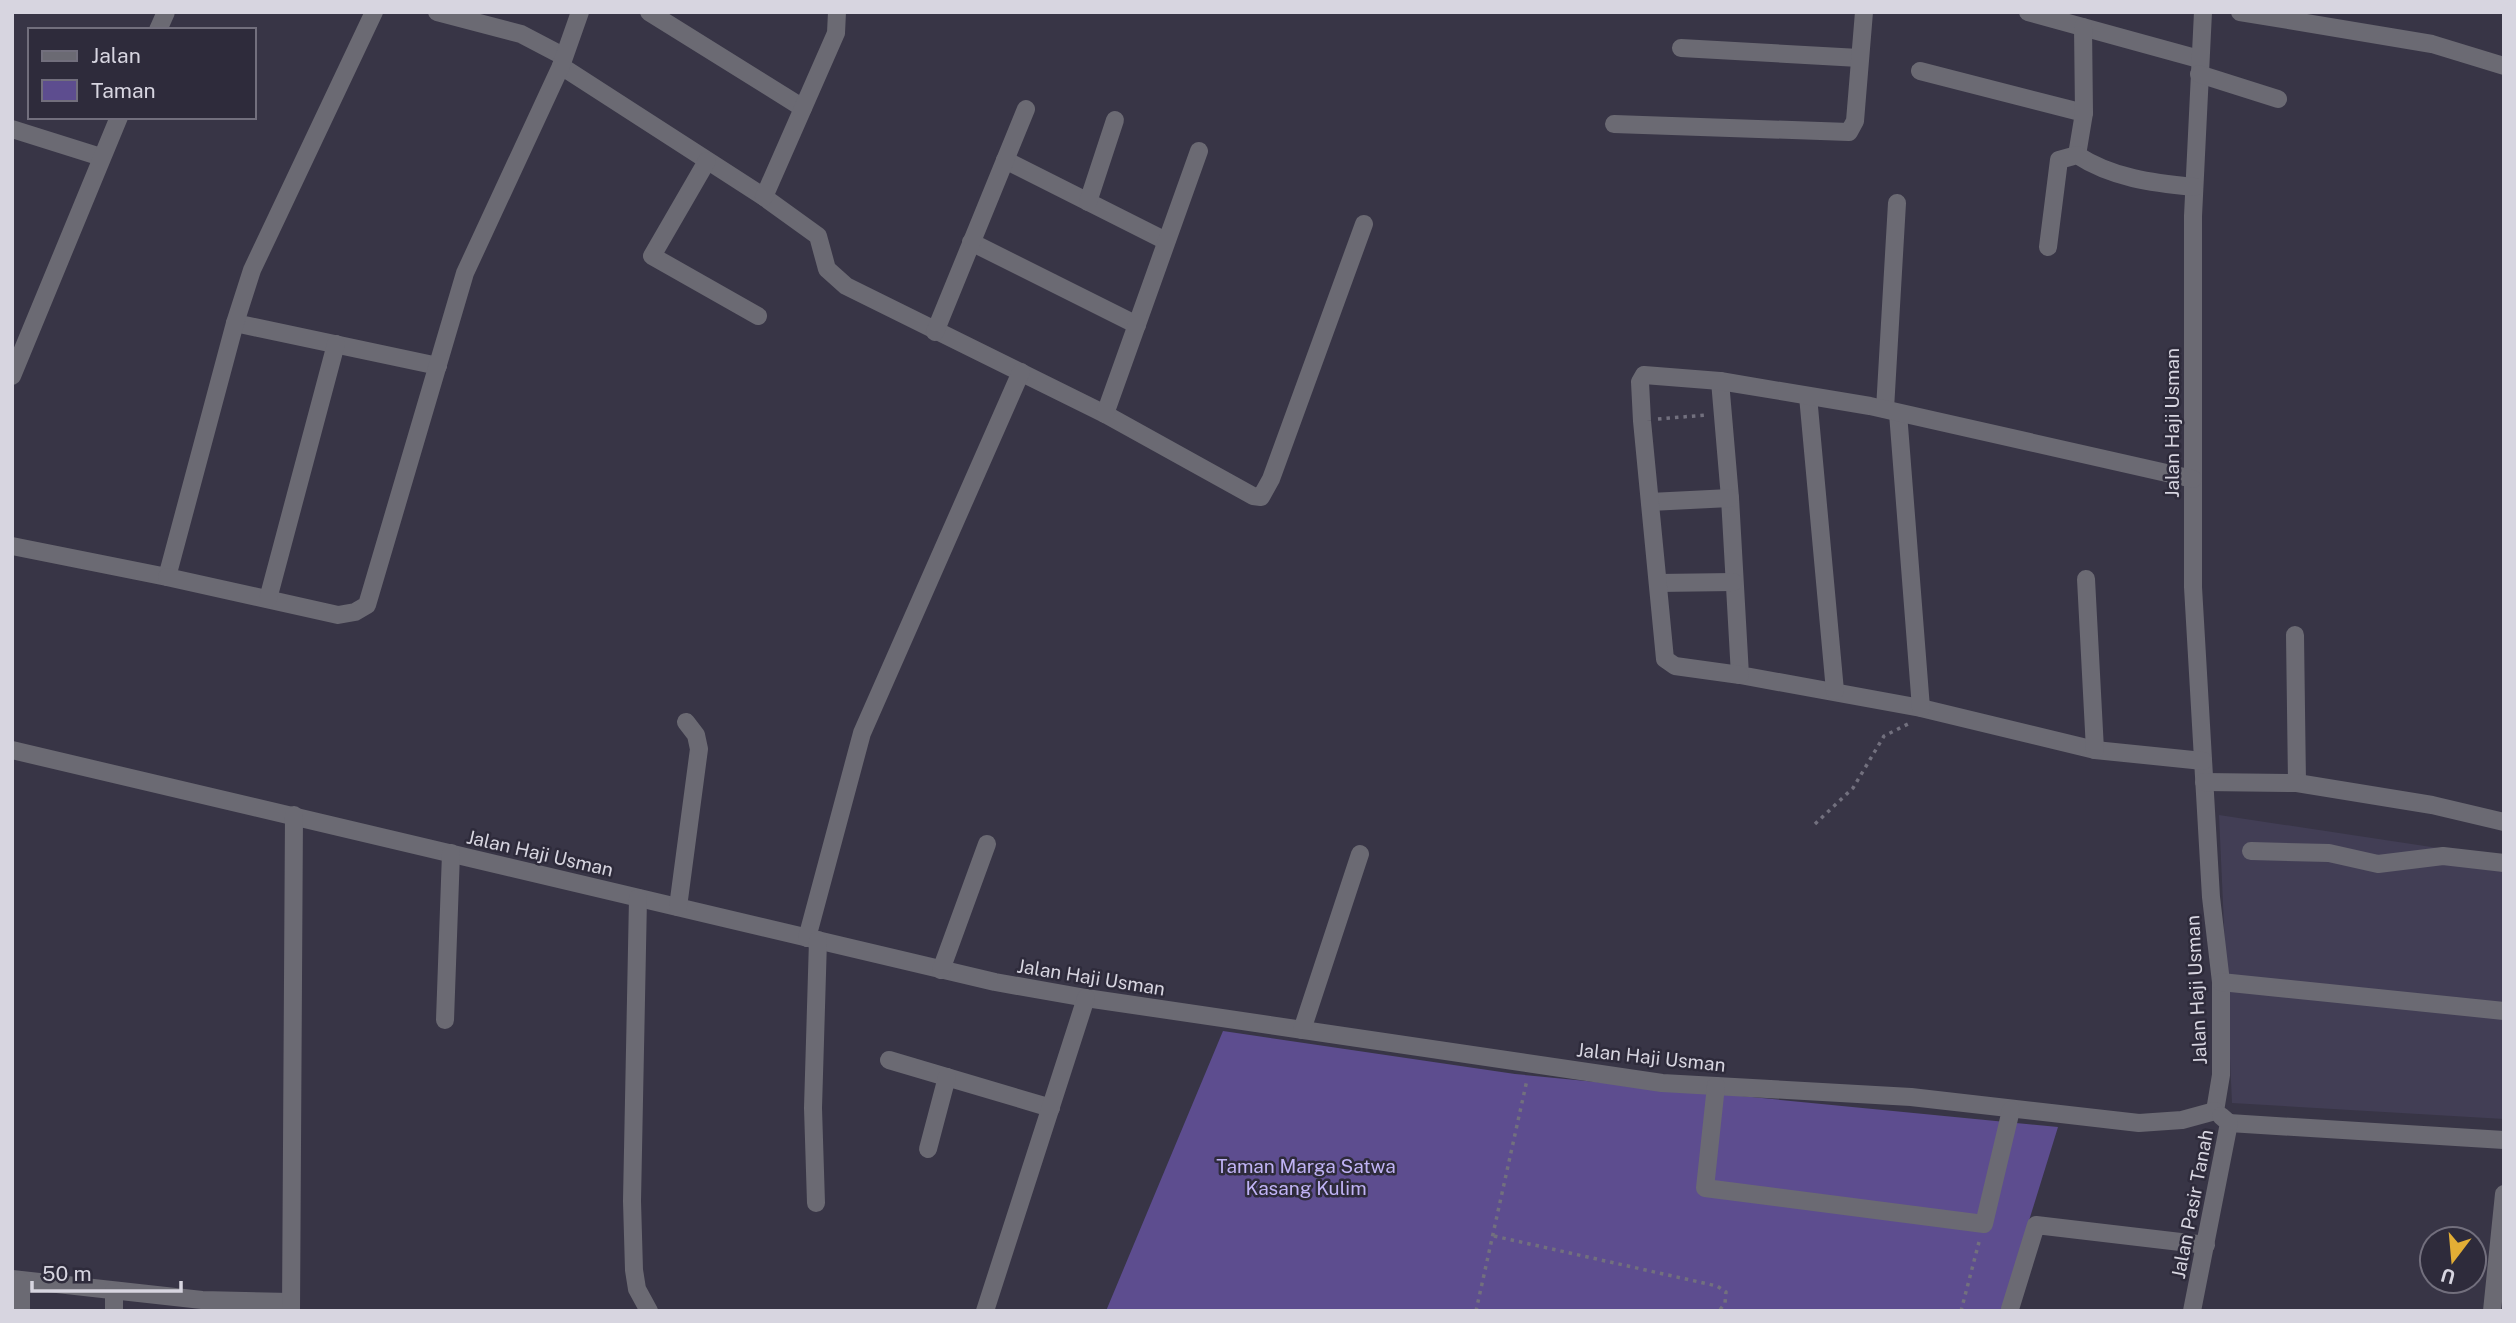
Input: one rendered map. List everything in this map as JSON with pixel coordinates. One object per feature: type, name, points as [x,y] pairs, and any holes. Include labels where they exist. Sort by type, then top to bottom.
[{"type":"street","points":[[159,28],[166,12]]},
{"type":"street","points":[[167,577],[235,323],[252,271],[374,12]]},
{"type":"street","points":[[437,12],[522,34],[818,236],[827,269],[846,286],[1105,414],[1235,488],[1261,496],[1271,479],[1364,223]]},
{"type":"street","points":[[12,546],[338,615],[355,612],[367,605],[465,273],[562,61],[580,12]]},
{"type":"street","points":[[649,12],[803,108]]},
{"type":"street","points":[[764,197],[836,33],[837,12]]},
{"type":"street","points":[[1614,124],[1844,135],[1854,127],[1864,12]]},
{"type":"street","points":[[2028,12],[2083,27],[2199,66],[2278,99]]},
{"type":"street","name":"Jalan Haji Usman","points":[[12,750],[941,970],[1086,998],[1662,1083],[1911,1097],[2139,1123],[2222,1117],[2221,982],[2204,782],[2193,587],[2194,187],[2203,12]]},
{"type":"street","points":[[2240,12],[2432,44],[2504,66]]},
{"type":"street","points":[[2077,155],[2084,113],[2083,27]]},
{"type":"street","points":[[1681,48],[1859,58]]},
{"type":"street","points":[[1920,71],[2084,113]]},
{"type":"street","points":[[935,332],[1026,109]]},
{"type":"street","points":[[12,376],[118,119]]},
{"type":"street","points":[[1088,202],[1115,120]]},
{"type":"street","points":[[12,129],[101,157]]},
{"type":"street","points":[[1105,414],[1199,151]]},
{"type":"street","points":[[2048,247],[2059,160],[2077,155],[2109,172],[2152,183],[2194,187]]},
{"type":"street","points":[[707,160],[652,256],[758,316]]},
{"type":"street","points":[[1005,160],[1166,241]]},
{"type":"street","points":[[1897,203],[1891,411],[1926,709]]},
{"type":"street","points":[[971,242],[1137,325]]},
{"type":"street","points":[[235,323],[438,366]]},
{"type":"street","points":[[268,599],[336,344]]},
{"type":"street","points":[[816,1203],[812,939],[862,733],[1021,372]]},
{"type":"street","points":[[2193,479],[1891,411],[1808,396],[1720,381],[1644,375],[1640,382],[1665,659],[1675,666],[1835,691],[1926,709],[2095,750],[2203,761]]},
{"type":"street","points":[[1720,381],[1740,675]]},
{"type":"street","points":[[1808,396],[1835,691]]},
{"type":"street","points":[[1650,502],[1730,498]]},
{"type":"street","points":[[2086,579],[2095,750]]},
{"type":"street","points":[[1658,583],[1733,582]]},
{"type":"street","points":[[2295,635],[2297,783]]},
{"type":"street","points":[[678,907],[699,749],[696,735],[686,722]]},
{"type":"street","points":[[2204,782],[2297,783],[2431,806],[2504,822]]},
{"type":"street","points":[[20,1311],[16,1280],[114,1291],[202,1305],[291,1306],[294,815]]},
{"type":"street","points":[[941,970],[987,844]]},
{"type":"street","points":[[2251,850],[2329,853],[2378,864],[2443,856],[2504,863]]},
{"type":"street","points":[[445,1020],[451,853]]},
{"type":"street","points":[[1302,1030],[1360,854]]},
{"type":"street","points":[[638,898],[632,1201],[634,1270],[637,1289],[649,1311]]},
{"type":"street","points":[[2221,982],[2504,1011]]},
{"type":"street","points":[[985,1311],[1086,998]]},
{"type":"street","points":[[889,1060],[1051,1108]]},
{"type":"street","points":[[928,1149],[947,1077]]},
{"type":"street","points":[[1716,1086],[1705,1188],[1984,1224],[2011,1110]]},
{"type":"street","points":[[2222,1117],[2504,1140]]},
{"type":"street","name":"Jalan Pasir Tanah","points":[[2192,1311],[2206,1245],[2222,1117]]},
{"type":"street","points":[[2492,1311],[2504,1194]]},
{"type":"street","points":[[2014,1310],[2036,1225],[2206,1245]]},
{"type":"street","points":[[114,1291],[114,1311]]},
{"type":"path","points":[[1642,421],[1722,413]]},
{"type":"path","points":[[1815,824],[1853,788],[1884,736],[1926,709]]},
{"type":"path","points":[[1476,1311],[1530,1065]]},
{"type":"path","points":[[1961,1311],[1984,1224]]},
{"type":"path","points":[[1494,1236],[1717,1286],[1726,1292],[1725,1303],[1718,1311]]},
{"type":"shaded area","points":[[2219,815],[2504,858],[2504,1119],[2232,1103]]},
{"type":"green space","name":"Taman Marga Satwa Kasang Kulim","points":[[1223,1031],[1515,1074],[2058,1127],[2001,1311],[1106,1311]]}]
